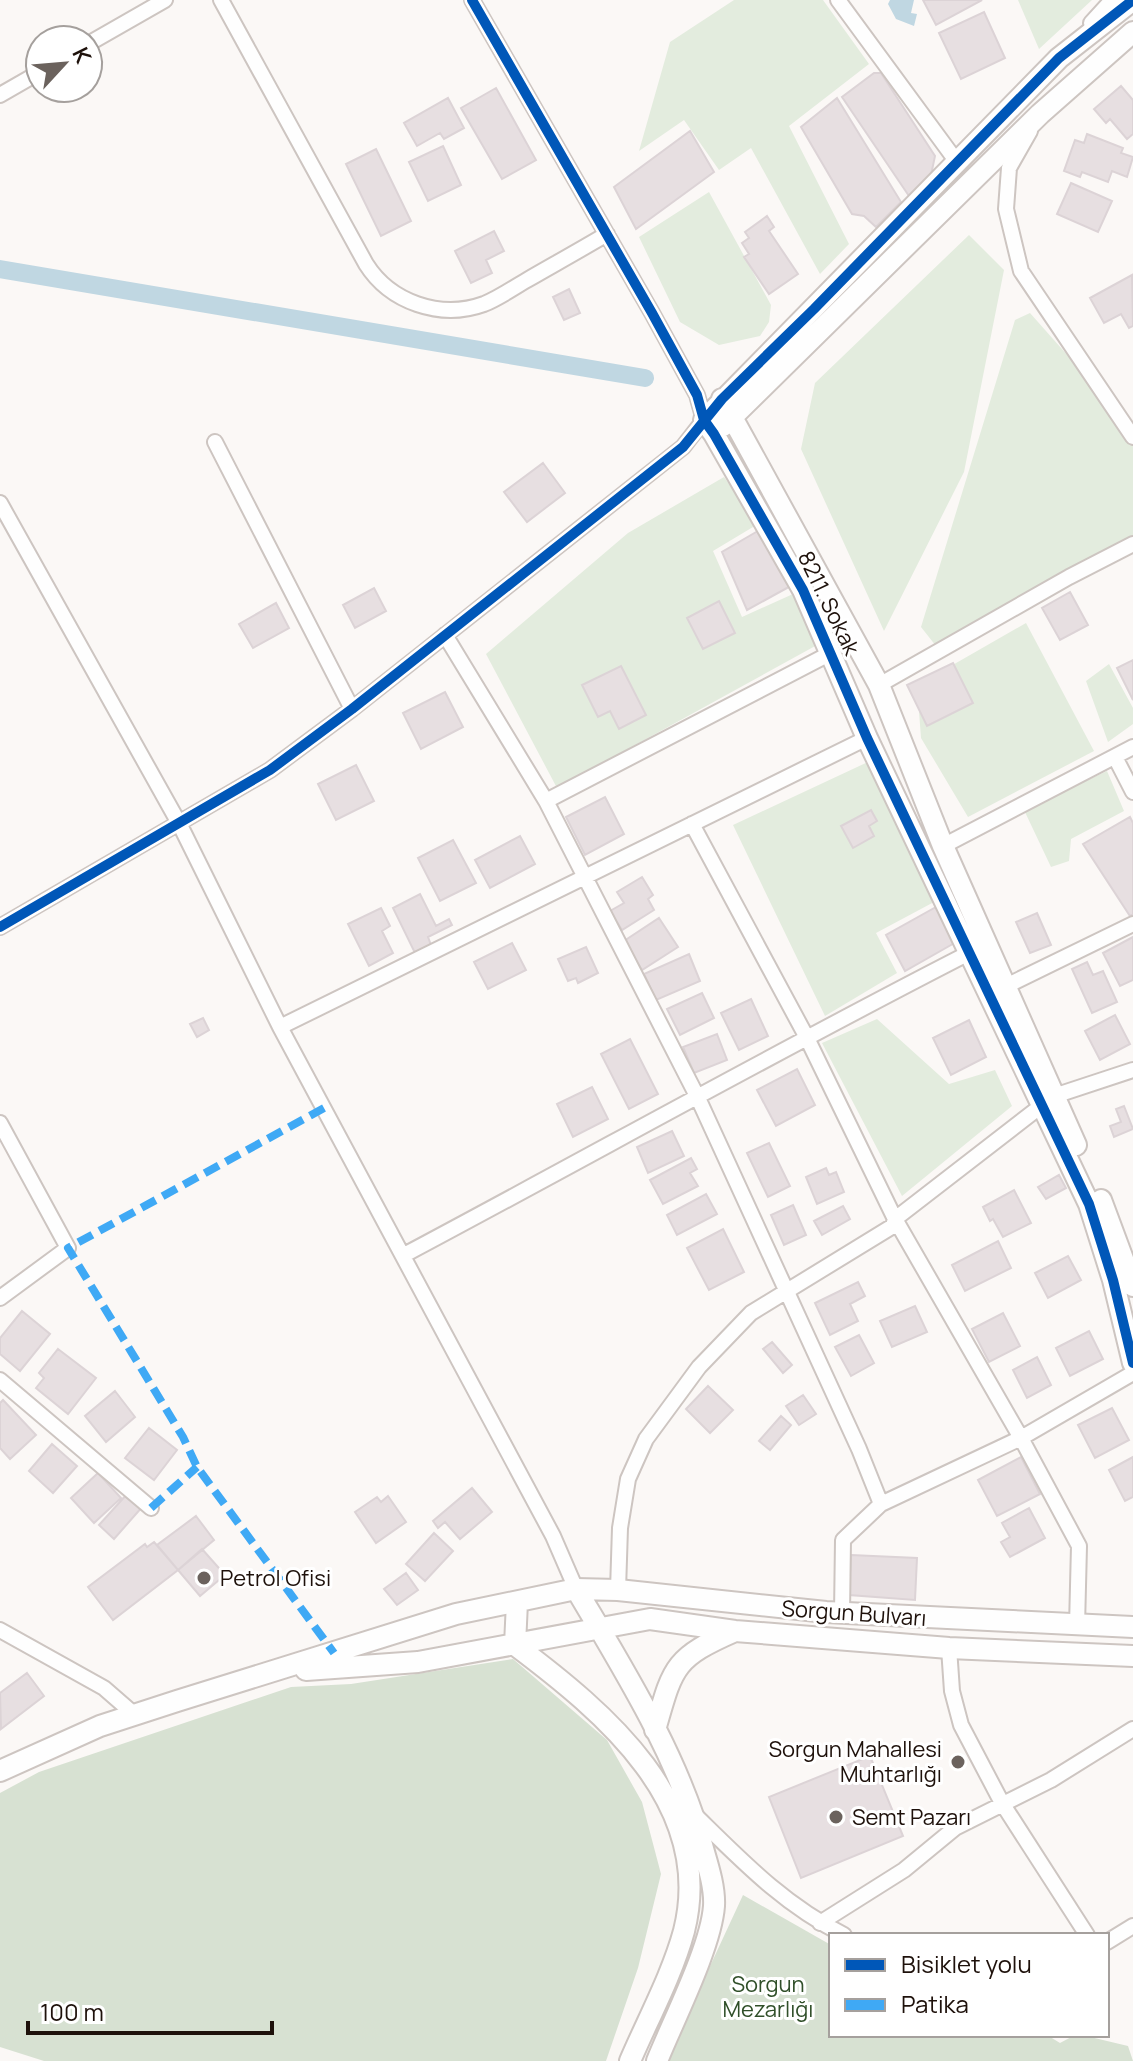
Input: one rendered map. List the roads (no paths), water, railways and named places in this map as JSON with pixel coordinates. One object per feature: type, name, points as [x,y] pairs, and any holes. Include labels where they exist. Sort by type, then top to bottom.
[{"type":"main road","points":[[728,408],[957,162],[1059,58],[1133,0]]},
{"type":"main road","points":[[709,427],[1040,114],[1133,32]]},
{"type":"main road","points":[[728,408],[879,685],[943,846],[1006,986],[1048,1100],[1100,1196],[1132,1277]]},
{"type":"main road","name":"8211. Sokak","points":[[709,427],[803,590],[867,738],[969,953],[1019,1053],[1048,1100],[1089,1204],[1113,1280],[1133,1363]]},
{"type":"main road","points":[[576,1589],[655,1730],[695,1815],[709,1868],[714,1906],[706,1943],[657,2061]]},
{"type":"main road","name":"Sorgun Bulvarı","points":[[270,1673],[456,1614],[576,1589],[618,1590],[842,1613],[1133,1627]]},
{"type":"main road","points":[[517,1602],[515,1645],[584,1701],[635,1751],[657,1780],[680,1837],[690,1873],[683,1932],[630,2061]]},
{"type":"main road","name":"Sorgun Bulvarı","points":[[270,1673],[418,1662],[650,1619],[735,1631],[949,1648],[1133,1656]]},
{"type":"main road","points":[[655,1730],[668,1682],[680,1663],[699,1646],[735,1631]]},
{"type":"main road","points":[[0,1771],[135,1715],[270,1673]]},
{"type":"street","points":[[104,35],[165,0]]},
{"type":"street","points":[[221,0],[366,264],[379,282],[396,296],[416,305],[453,309],[482,304],[607,234]]},
{"type":"street","points":[[0,927],[270,770],[352,709],[709,427],[697,395],[472,0]]},
{"type":"street","points":[[838,0],[957,162]]},
{"type":"street","points":[[1059,58],[1112,0]]},
{"type":"street","points":[[0,95],[24,81]]},
{"type":"street","points":[[1040,114],[1009,168],[1006,209],[1021,271],[1128,415],[1133,437]]},
{"type":"street","points":[[697,395],[728,408]]},
{"type":"street","points":[[215,442],[352,709]]},
{"type":"street","points":[[0,503],[180,825],[280,1027],[553,1536],[576,1589]]},
{"type":"street","points":[[879,685],[1133,544]]},
{"type":"street","points":[[445,635],[546,801],[698,1098],[859,1449],[881,1504]]},
{"type":"street","points":[[546,801],[831,653]]},
{"type":"street","points":[[280,1027],[867,738]]},
{"type":"street","points":[[943,846],[1133,747]]},
{"type":"street","points":[[1115,757],[1133,792]]},
{"type":"street","points":[[692,824],[806,1036],[895,1219],[1021,1438],[1079,1546],[1077,1626]]},
{"type":"street","points":[[1006,986],[1133,924]]},
{"type":"street","points":[[404,1255],[698,1098],[806,1036],[969,953]]},
{"type":"street","points":[[618,1590],[620,1528],[628,1479],[646,1439],[699,1367],[751,1313],[893,1226],[895,1219],[1048,1100],[1133,1070]]},
{"type":"street","points":[[0,1123],[68,1248],[0,1298]]},
{"type":"street","points":[[842,1613],[843,1540],[881,1504],[1021,1438],[1133,1373]]},
{"type":"street","points":[[0,1380],[151,1508]]},
{"type":"street","points":[[0,1630],[104,1688],[135,1715]]},
{"type":"street","points":[[949,1648],[952,1691],[961,1725],[1002,1803],[1086,1933]]},
{"type":"street","points":[[820,1923],[904,1870],[955,1828],[1051,1780],[1133,1729]]},
{"type":"street","points":[[695,1815],[770,1888],[820,1923],[840,1933]]},
{"type":"street","points":[[1109,1941],[1133,1926]]},
{"type":"water","points":[[890,0],[914,0],[911,13],[917,14],[914,26],[896,19],[888,4]]},
{"type":"waterway","points":[[0,269],[645,378]]},
{"type":"place","name":"Petrol Ofisi","points":[[204,1578]]},
{"type":"place","name":"Sorgun Mahallesi Muhtarlığı","points":[[958,1762]]},
{"type":"place","name":"Semt Pazarı","points":[[836,1817]]},
{"type":"park label","name":"Sorgun Mezarlığı","points":[[768,1996]]}]
